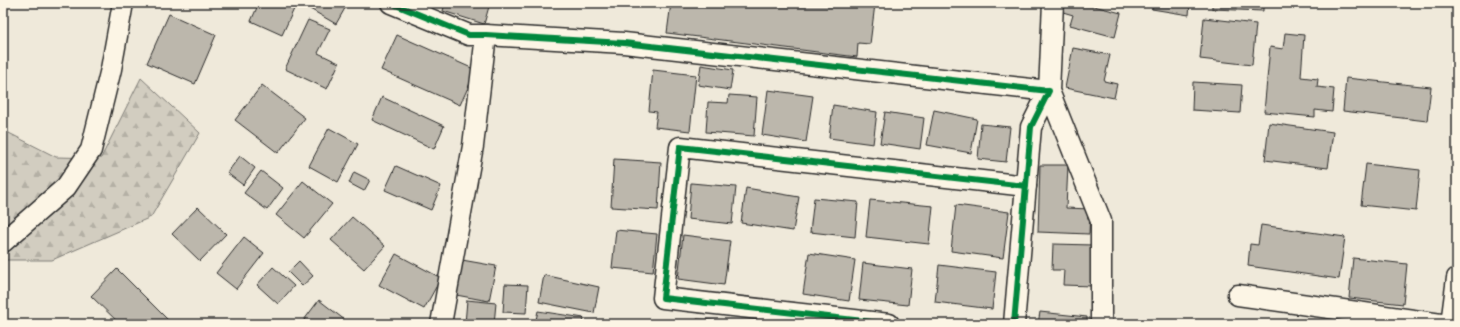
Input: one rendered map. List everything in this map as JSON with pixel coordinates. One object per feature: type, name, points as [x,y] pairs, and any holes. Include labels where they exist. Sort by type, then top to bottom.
[{"type":"street","points":[[3,242],[66,187],[91,150],[111,69],[123,3]]},
{"type":"street","points":[[391,3],[469,35],[624,43],[1049,91]]},
{"type":"street","points":[[1014,324],[1031,127],[1049,91],[1053,3]]},
{"type":"street","points":[[441,324],[473,146],[486,35]]},
{"type":"street","points":[[1049,91],[1101,221],[1101,324]]},
{"type":"street","points":[[889,324],[663,298],[680,147],[1026,186]]},
{"type":"street","points":[[1451,324],[1457,278]]},
{"type":"street","points":[[1238,295],[1441,324]]},
{"type":"green space","points":[[141,78],[200,133],[151,217],[52,260],[3,260],[3,130],[56,157],[101,158]]},
{"type":"building","points":[[259,3],[280,3],[294,9],[282,35],[251,21]]},
{"type":"building","points":[[314,3],[348,3],[336,24],[310,9]]},
{"type":"building","points":[[445,3],[490,3],[484,24],[443,11]]},
{"type":"building","points":[[671,3],[875,4],[870,44],[858,43],[857,57],[667,33]]},
{"type":"building","points":[[1066,3],[1091,3],[1090,5],[1121,13],[1115,37],[1070,25],[1073,15],[1063,12]]},
{"type":"building","points":[[1153,3],[1190,3],[1189,15],[1152,9]]},
{"type":"building","points":[[1212,3],[1263,3],[1263,11],[1212,9]]},
{"type":"building","points":[[169,14],[216,35],[195,84],[147,63]]},
{"type":"building","points":[[1204,18],[1256,24],[1252,65],[1200,59]]},
{"type":"building","points":[[308,20],[330,29],[318,53],[339,63],[327,89],[285,69]]},
{"type":"building","points":[[1285,33],[1304,35],[1301,77],[1318,79],[1317,87],[1334,89],[1332,112],[1315,110],[1315,117],[1264,112],[1270,47],[1283,49]]},
{"type":"building","points":[[397,35],[476,70],[460,105],[381,70]]},
{"type":"building","points":[[1073,48],[1110,55],[1104,81],[1117,84],[1114,98],[1065,88]]},
{"type":"building","points":[[701,65],[733,70],[730,90],[698,85]]},
{"type":"building","points":[[653,70],[696,75],[690,131],[655,127],[657,112],[649,111]]},
{"type":"building","points":[[1346,78],[1431,87],[1427,121],[1343,111]]},
{"type":"building","points":[[1193,82],[1242,85],[1240,113],[1192,110]]},
{"type":"building","points":[[262,85],[305,118],[278,153],[235,120]]},
{"type":"building","points":[[768,90],[813,96],[806,142],[762,135]]},
{"type":"building","points":[[729,95],[757,97],[754,136],[706,132],[708,102],[728,103]]},
{"type":"building","points":[[382,97],[444,126],[434,149],[372,120]]},
{"type":"building","points":[[833,105],[877,112],[873,144],[829,138]]},
{"type":"building","points":[[934,110],[977,119],[971,153],[927,145]]},
{"type":"building","points":[[885,112],[924,118],[920,149],[880,143]]},
{"type":"building","points":[[1269,123],[1333,132],[1328,168],[1265,160]]},
{"type":"building","points":[[981,124],[1010,127],[1006,162],[978,159]]},
{"type":"building","points":[[329,128],[358,144],[338,182],[309,166]]},
{"type":"building","points":[[240,156],[255,168],[243,185],[227,173]]},
{"type":"building","points":[[614,159],[661,162],[658,210],[611,207]]},
{"type":"building","points":[[1366,164],[1420,170],[1416,211],[1361,205]]},
{"type":"building","points":[[1040,165],[1068,165],[1066,208],[1090,209],[1089,234],[1038,232]]},
{"type":"building","points":[[396,166],[441,186],[431,210],[385,190]]},
{"type":"building","points":[[261,171],[283,188],[267,210],[244,193]]},
{"type":"building","points":[[354,172],[370,180],[364,191],[349,183]]},
{"type":"building","points":[[303,181],[332,204],[304,238],[276,215]]},
{"type":"building","points":[[691,183],[736,187],[732,224],[688,219]]},
{"type":"building","points":[[746,188],[799,197],[793,231],[741,223]]},
{"type":"building","points":[[814,198],[858,202],[855,237],[810,232]]},
{"type":"building","points":[[870,200],[933,206],[929,244],[866,237]]},
{"type":"building","points":[[956,205],[1009,212],[1003,258],[951,251]]},
{"type":"building","points":[[198,207],[226,234],[200,261],[172,234]]},
{"type":"building","points":[[352,217],[385,246],[364,269],[331,240]]},
{"type":"building","points":[[1261,225],[1345,237],[1339,279],[1248,266],[1250,244],[1258,245]]},
{"type":"building","points":[[616,230],[657,234],[653,272],[612,268]]},
{"type":"building","points":[[683,235],[730,241],[724,285],[678,279]]},
{"type":"building","points":[[244,237],[264,253],[236,289],[216,273]]},
{"type":"building","points":[[1053,244],[1093,245],[1092,286],[1063,285],[1064,270],[1052,270]]},
{"type":"building","points":[[809,253],[855,260],[849,301],[803,294]]},
{"type":"building","points":[[396,254],[441,278],[424,309],[379,285]]},
{"type":"building","points":[[1353,258],[1407,264],[1403,304],[1349,298]]},
{"type":"building","points":[[462,260],[496,266],[489,301],[456,295]]},
{"type":"building","points":[[299,261],[313,276],[302,286],[288,272]]},
{"type":"building","points":[[863,263],[912,269],[908,305],[859,300]]},
{"type":"building","points":[[939,265],[996,272],[992,309],[935,302]]},
{"type":"building","points":[[273,267],[294,286],[278,304],[257,285]]},
{"type":"building","points":[[117,269],[172,324],[120,324],[91,296]]},
{"type":"building","points":[[544,275],[599,287],[594,313],[539,302]]},
{"type":"building","points":[[505,284],[528,285],[526,313],[503,312]]},
{"type":"building","points":[[319,300],[350,324],[301,324]]},
{"type":"building","points":[[467,300],[496,303],[494,324],[465,324]]},
{"type":"building","points":[[538,311],[584,318],[583,324],[535,324]]},
{"type":"building","points":[[1040,312],[1087,317],[1087,324],[1038,324]]},
{"type":"building","points":[[697,319],[735,322],[735,324],[696,324]]},
{"type":"cycle path","points":[[391,3],[469,35],[624,43],[1049,91],[1031,127],[1014,324]]},
{"type":"cycle path","points":[[889,324],[663,298],[680,147],[1026,186]]}]
